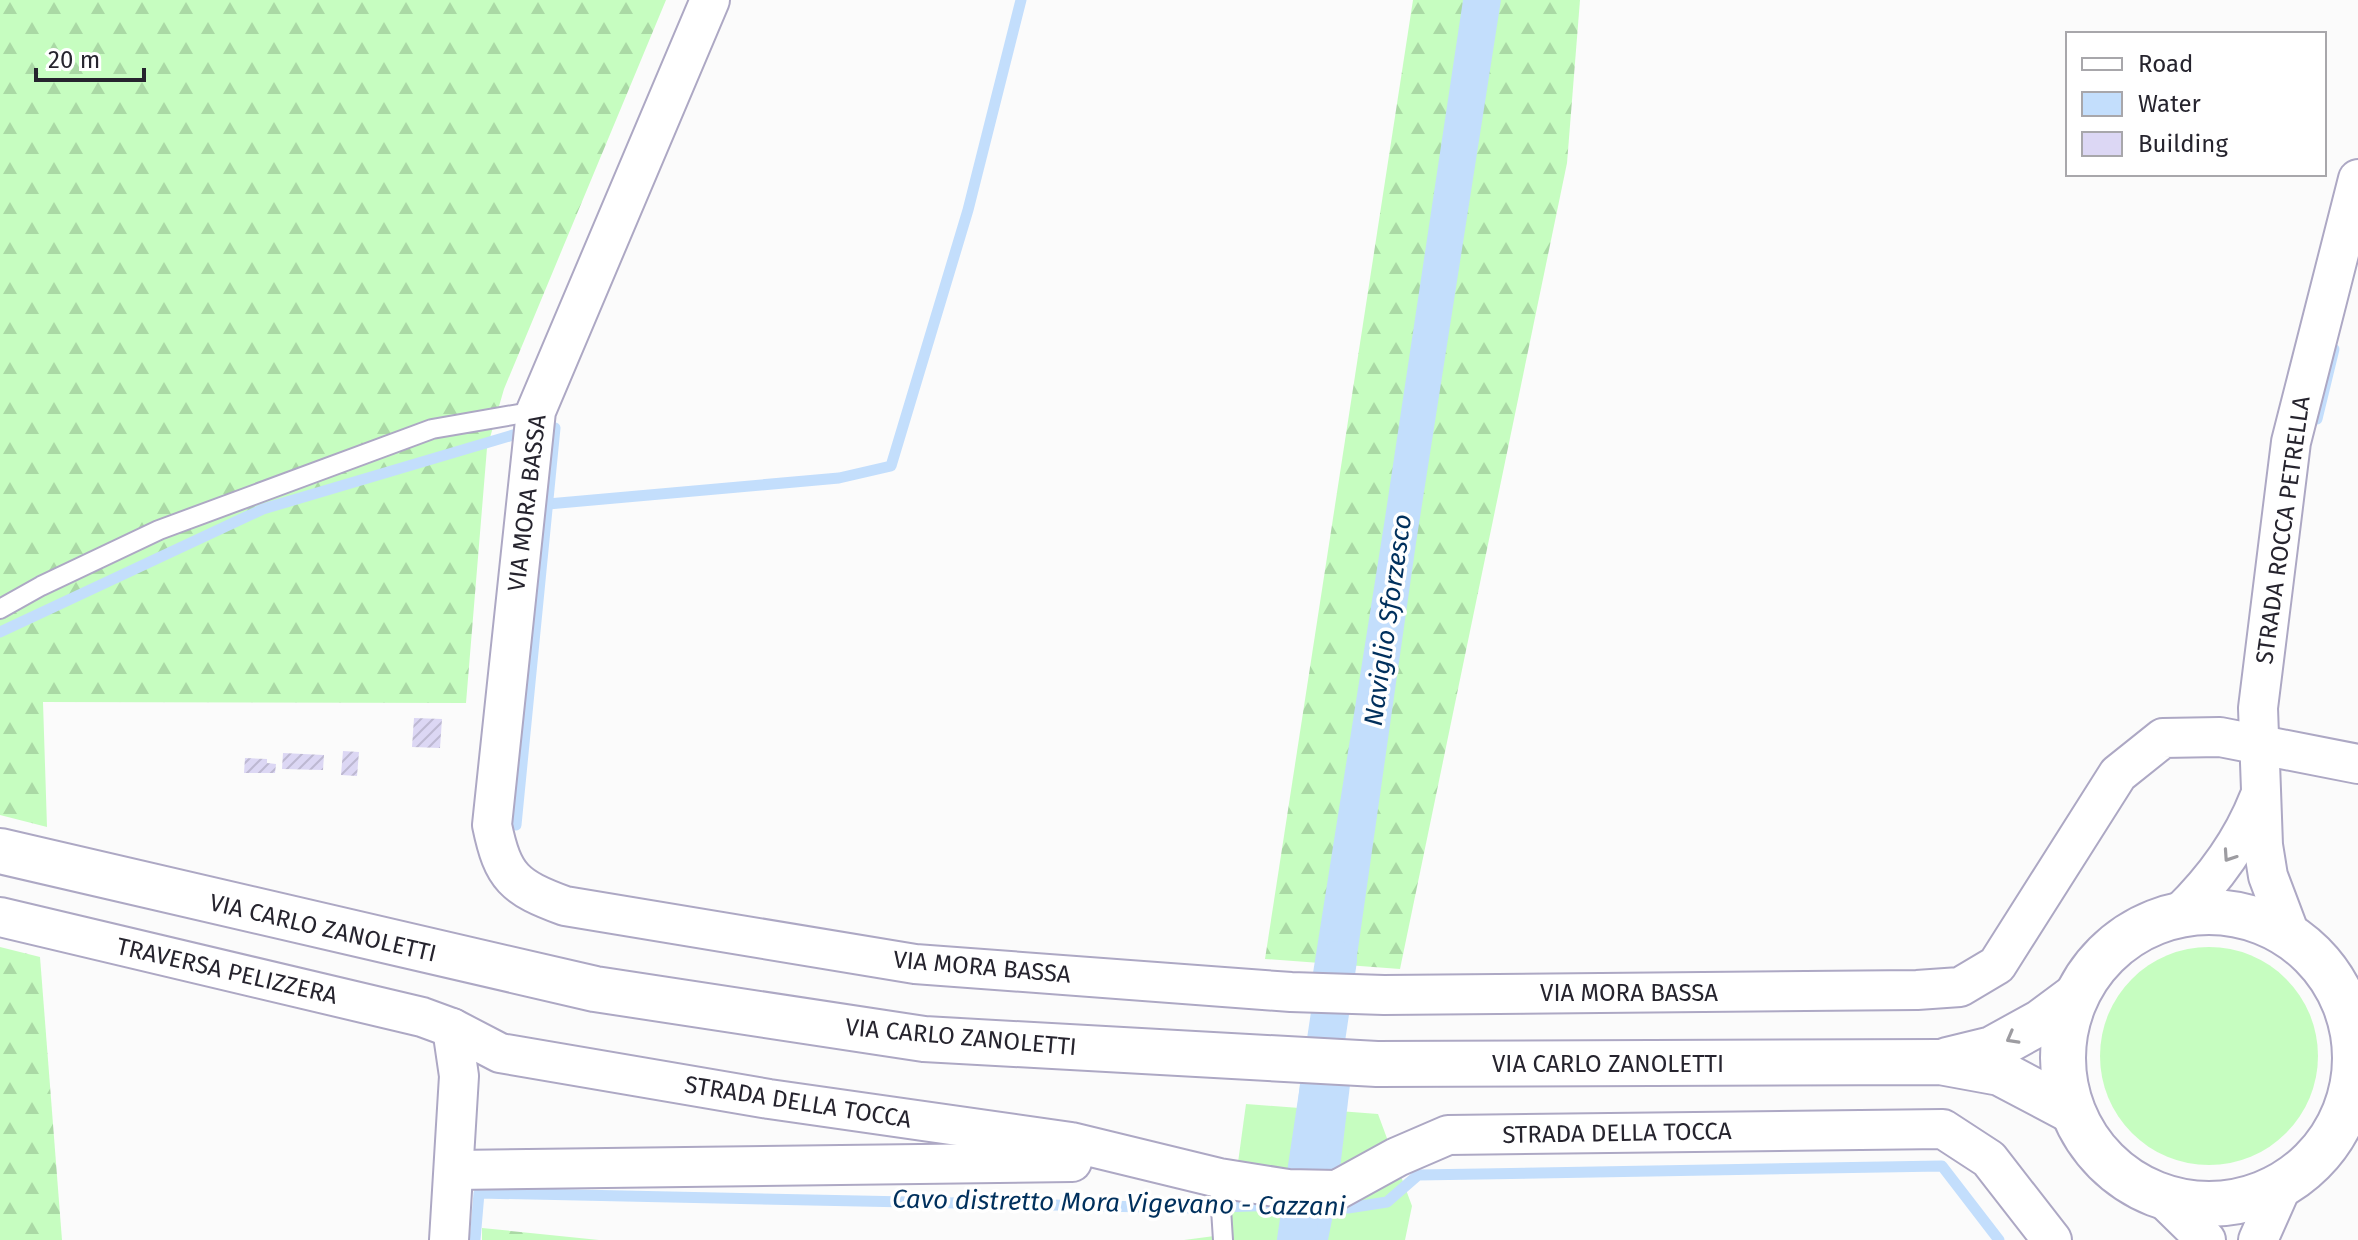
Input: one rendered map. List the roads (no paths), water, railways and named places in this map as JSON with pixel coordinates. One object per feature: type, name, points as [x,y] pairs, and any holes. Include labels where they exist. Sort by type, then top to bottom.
[{"type":"main road","name":"VIA CARLO ZANOLETTI","points":[[0,851],[595,989],[924,1039],[1377,1064],[1940,1062],[2000,1073],[2072,1111]]},
{"type":"main road","points":[[2218,912],[2256,919],[2291,937],[2321,963],[2351,1002],[2356,1076],[2352,1110],[2320,1156],[2282,1186],[2244,1201],[2203,1205],[2163,1198],[2124,1178],[2093,1148],[2072,1111],[2063,1072],[2064,1033],[2076,996],[2094,967],[2118,943],[2147,925],[2179,914],[2218,912]]},
{"type":"main road","name":"VIA CARLO ZANOLETTI","points":[[1940,1062],[1992,1049],[2041,1022],[2076,996]]},
{"type":"street","name":"VIA MORA BASSA","points":[[710,0],[535,424],[492,825],[500,860],[522,887],[535,895],[565,906],[915,964],[1291,992],[1384,995],[1917,990],[1960,987],[1997,965],[2118,774],[2163,738],[2220,737],[2358,764]]},
{"type":"street","name":"STRADA ROCCA PETRELLA","points":[[2291,937],[2268,876],[2261,823],[2258,708],[2291,442],[2358,179]]},
{"type":"street","points":[[2179,914],[2210,885],[2247,828],[2262,787]]},
{"type":"street","name":"TRAVERSA PELIZZERA","points":[[0,917],[422,1017],[452,1028]]},
{"type":"street","points":[[449,1240],[459,1076],[452,1028]]},
{"type":"street","name":"STRADA DELLA TOCCA","points":[[452,1028],[500,1053],[769,1099],[1071,1142],[1149,1160],[1221,1184],[1288,1189],[1337,1190],[1397,1157],[1448,1135],[1943,1129],[1989,1159],[2052,1240]]},
{"type":"street","name":"STRADA DELLA TOCCA","points":[[455,1170],[1149,1160]]},
{"type":"street","points":[[2258,1240],[2282,1186]]},
{"type":"street","points":[[2163,1198],[2206,1240]]},
{"type":"lane","points":[[0,609],[159,530],[432,429],[535,424]]},
{"type":"lane","points":[[1221,1184],[1223,1240]]},
{"type":"water","points":[[1463,0],[1501,0],[1416,543],[1354,977],[1313,973],[1385,518]]},
{"type":"water","points":[[1300,1084],[1350,1085],[1339,1177],[1290,1174]]},
{"type":"water","points":[[1285,1213],[1333,1215],[1328,1240],[1282,1240]]},
{"type":"waterway","points":[[548,504],[839,478],[891,466],[968,210],[1021,0]]},
{"type":"waterway","name":"Cavo distretto Mora Vigevano - Cazzani","points":[[2317,419],[2334,349]]},
{"type":"waterway","points":[[0,632],[263,509],[513,435],[555,428],[516,825]]},
{"type":"waterway","name":"Naviglio Sforzesco","points":[[1296,1240],[1338,960]]},
{"type":"waterway","name":"Cavo distretto Mora Vigevano - Cazzani","points":[[1327,1207],[1348,1208],[1387,1202],[1418,1175],[1942,1166],[1999,1240]]},
{"type":"waterway","name":"Cavo distretto Mora Vigevano - Cazzani","points":[[475,1240],[479,1193],[1194,1208],[1278,1205]]}]
